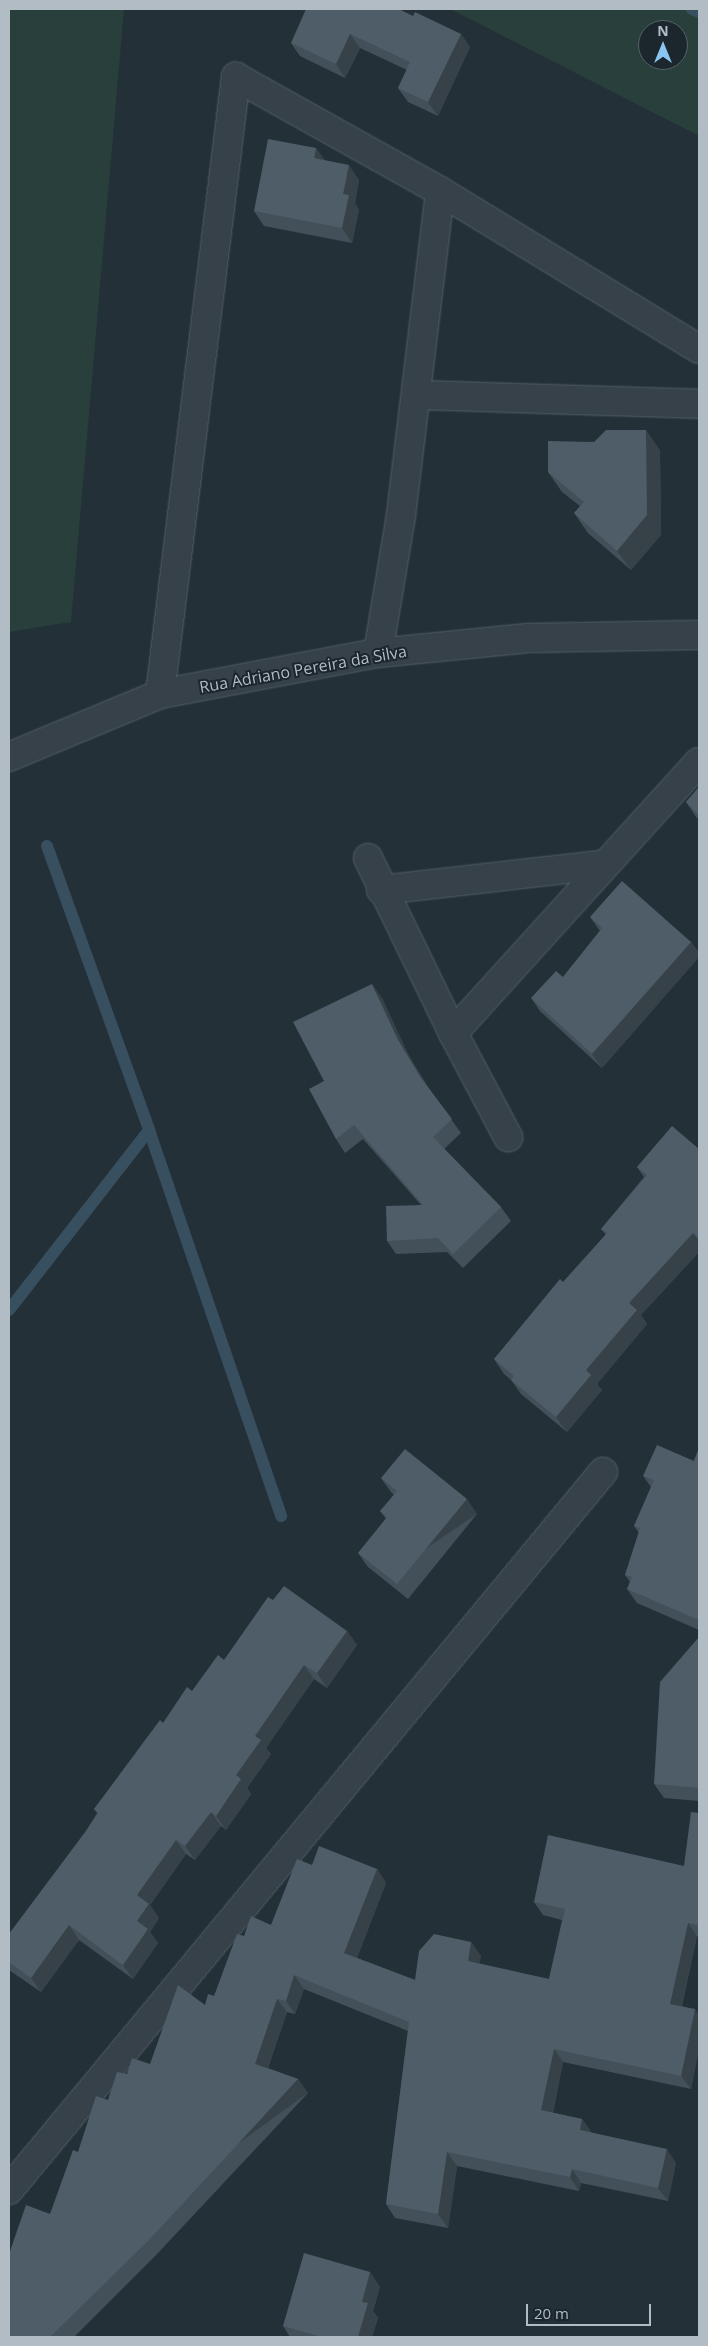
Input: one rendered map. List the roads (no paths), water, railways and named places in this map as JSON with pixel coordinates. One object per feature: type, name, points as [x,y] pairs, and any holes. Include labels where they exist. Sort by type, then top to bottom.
[{"type":"street","points":[[160,694],[236,77],[440,191],[699,349]]},
{"type":"street","points":[[378,653],[417,395],[440,191]]},
{"type":"street","points":[[417,395],[699,404]]},
{"type":"street","name":"Rua Adriano Pereira da Silva","points":[[9,758],[160,694],[378,653],[528,638],[699,634]]},
{"type":"street","points":[[453,1033],[602,865],[699,762]]},
{"type":"street","points":[[368,858],[381,890],[508,1137]]},
{"type":"street","points":[[381,890],[602,865]]},
{"type":"street","points":[[9,2190],[603,1472]]},
{"type":"waterway","points":[[692,9],[699,12]]},
{"type":"waterway","points":[[47,846],[149,1130],[281,1516]]},
{"type":"waterway","points":[[9,1310],[149,1130]]}]
